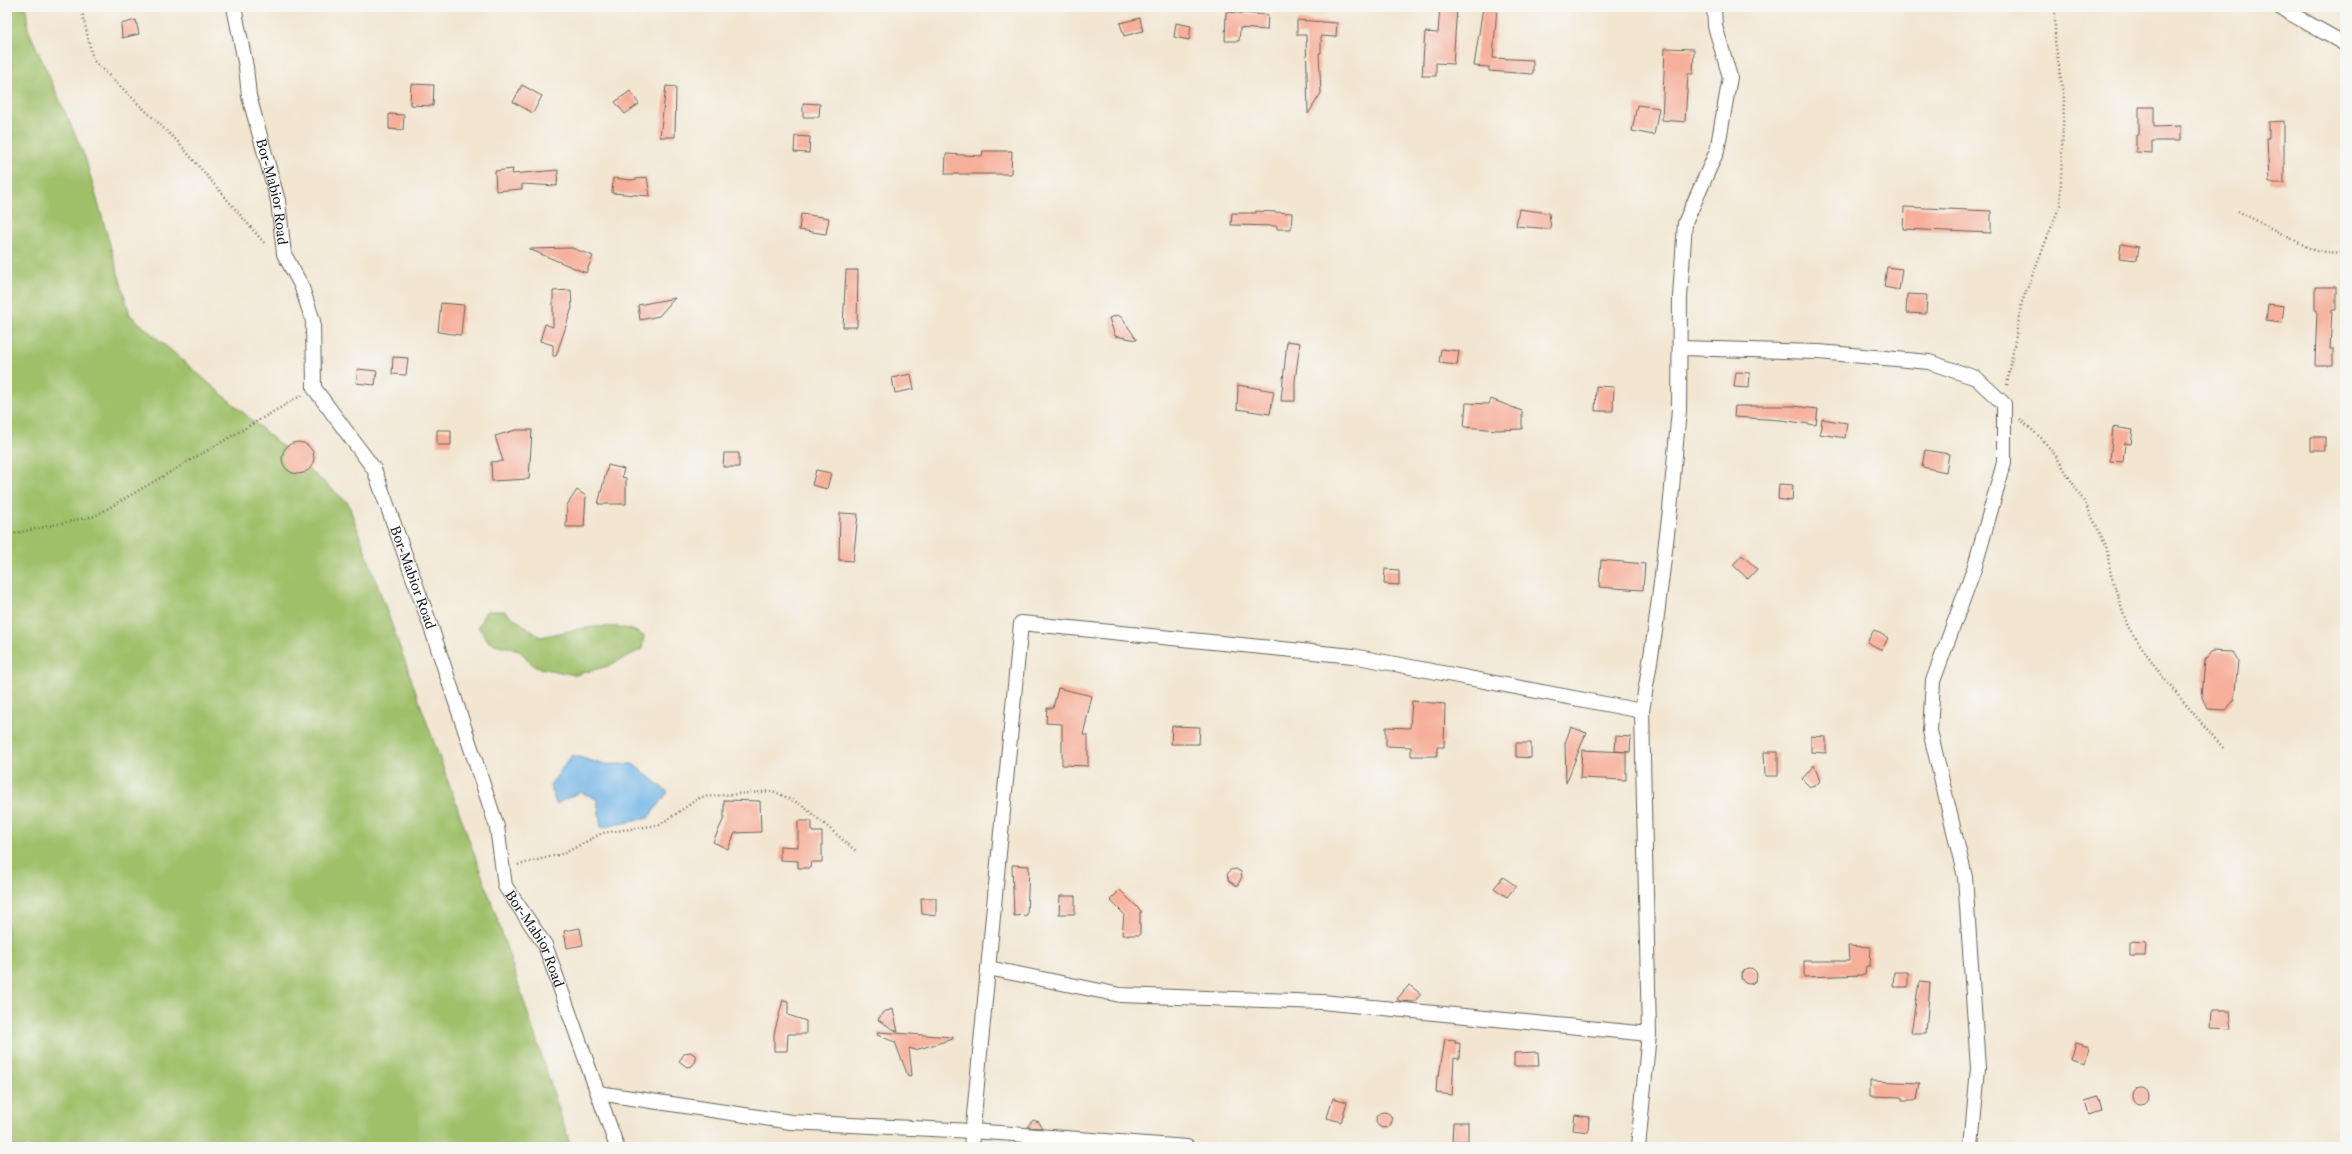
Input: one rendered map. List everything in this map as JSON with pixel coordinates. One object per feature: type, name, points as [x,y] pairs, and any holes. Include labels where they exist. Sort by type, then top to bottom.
[{"type":"street","name":"Bor-Mabior Road","points":[[234,7],[246,67],[249,96],[278,201],[284,254],[300,285],[313,321],[314,388],[374,469],[430,624],[497,827],[505,886],[545,945],[617,1147]]},
{"type":"street","points":[[1638,1147],[1648,1034],[1642,711],[1655,631],[1670,510],[1679,410],[1680,297],[1685,223],[1717,151],[1730,77],[1715,26],[1714,7]]},
{"type":"street","points":[[2279,7],[2345,44]]},
{"type":"street","points":[[1680,348],[1819,352],[1929,362],[1976,378],[2004,404],[2004,463],[1974,569],[1933,681],[1930,724],[1930,731],[1965,878],[1978,1068],[1971,1147]]},
{"type":"street","points":[[971,1147],[1021,623],[1353,656],[1642,711]]},
{"type":"street","points":[[988,968],[1120,995],[1322,1002],[1648,1034]]},
{"type":"street","points":[[598,1093],[791,1122],[972,1131],[1187,1147]]},
{"type":"path","points":[[81,7],[92,60],[178,142],[270,250]]},
{"type":"path","points":[[2055,7],[2055,41],[2064,99],[2060,205],[2022,302],[2004,404],[2041,438],[2056,456],[2086,505],[2106,545],[2111,575],[2128,626],[2164,679],[2225,750]]},
{"type":"path","points":[[2238,211],[2315,251],[2345,253]]},
{"type":"path","points":[[7,536],[96,516],[314,388]]},
{"type":"path","points":[[503,869],[565,853],[602,833],[659,825],[701,797],[773,791],[802,805],[856,851]]},
{"type":"green space","points":[[7,7],[26,7],[28,29],[85,157],[130,315],[348,503],[495,912],[571,1147],[7,1147]]},
{"type":"green space","points":[[486,611],[504,611],[540,637],[580,629],[607,626],[633,630],[644,636],[642,649],[608,666],[575,675],[535,667],[519,650],[490,643],[478,627]]},
{"type":"water","points":[[572,755],[602,764],[633,764],[668,792],[648,818],[601,828],[597,799],[580,792],[556,804],[550,785]]},
{"type":"building","points":[[1440,7],[1457,7],[1453,64],[1436,63],[1436,76],[1422,76],[1425,32],[1438,33]]},
{"type":"building","points":[[1483,7],[1497,7],[1493,58],[1533,60],[1533,74],[1489,71],[1489,67],[1474,66]]},
{"type":"building","points":[[1226,12],[1268,15],[1267,30],[1240,28],[1239,41],[1225,41]]},
{"type":"building","points":[[1140,18],[1143,31],[1124,36],[1120,23]]},
{"type":"building","points":[[136,20],[139,34],[122,38],[121,24]]},
{"type":"building","points":[[1297,20],[1337,23],[1336,37],[1321,36],[1321,53],[1319,53],[1321,93],[1308,114],[1306,35],[1297,35]]},
{"type":"building","points":[[1176,23],[1191,26],[1189,40],[1174,37]]},
{"type":"building","points":[[1665,48],[1694,49],[1693,74],[1688,74],[1685,122],[1662,120]]},
{"type":"building","points":[[411,84],[434,85],[433,106],[410,105]]},
{"type":"building","points":[[522,85],[542,96],[533,113],[513,102]]},
{"type":"building","points":[[666,86],[676,87],[675,137],[660,137]]},
{"type":"building","points":[[630,91],[639,104],[625,114],[615,102]]},
{"type":"building","points":[[803,103],[820,104],[819,117],[803,117]]},
{"type":"building","points":[[1637,105],[1659,108],[1654,135],[1632,131]]},
{"type":"building","points":[[2139,107],[2154,107],[2154,127],[2180,126],[2180,141],[2152,141],[2152,153],[2136,152],[2136,135],[2139,135]]},
{"type":"building","points":[[389,114],[404,115],[403,130],[389,129]]},
{"type":"building","points":[[2284,121],[2284,183],[2269,183],[2267,138],[2269,138],[2269,122]]},
{"type":"building","points":[[795,136],[810,137],[809,153],[794,152]]},
{"type":"building","points":[[983,151],[1012,151],[1011,174],[945,174],[946,154],[982,156]]},
{"type":"building","points":[[513,169],[512,174],[558,170],[557,186],[522,184],[522,189],[496,191],[495,171]]},
{"type":"building","points":[[647,177],[650,196],[612,193],[613,178],[631,180]]},
{"type":"building","points":[[1904,207],[1991,211],[1991,233],[1903,229]]},
{"type":"building","points":[[1519,209],[1549,213],[1551,229],[1516,226]]},
{"type":"building","points":[[1256,211],[1292,213],[1291,229],[1277,229],[1277,226],[1231,225],[1232,213],[1256,213]]},
{"type":"building","points":[[801,214],[829,218],[826,234],[799,230]]},
{"type":"building","points":[[2121,244],[2139,247],[2137,260],[2119,258]]},
{"type":"building","points":[[572,248],[593,256],[586,273],[529,249]]},
{"type":"building","points":[[1887,267],[1902,269],[1899,290],[1884,287]]},
{"type":"building","points":[[846,270],[858,270],[857,327],[843,327]]},
{"type":"building","points":[[2315,287],[2336,287],[2336,310],[2332,310],[2330,349],[2333,349],[2333,365],[2315,365],[2317,310],[2315,310]]},
{"type":"building","points":[[571,290],[572,308],[556,356],[553,356],[553,345],[540,341],[545,324],[553,327],[553,291]]},
{"type":"building","points":[[1907,294],[1927,295],[1926,314],[1906,313]]},
{"type":"building","points":[[675,298],[659,316],[640,320],[638,305]]},
{"type":"building","points":[[441,303],[464,305],[461,335],[438,332]]},
{"type":"building","points":[[2268,304],[2284,306],[2282,323],[2266,321]]},
{"type":"building","points":[[1118,315],[1122,318],[1137,340],[1115,336],[1109,318]]},
{"type":"building","points":[[1287,341],[1300,343],[1295,381],[1295,401],[1281,401]]},
{"type":"building","points":[[1441,349],[1459,351],[1457,365],[1439,363]]},
{"type":"building","points":[[393,357],[408,358],[406,375],[392,374]]},
{"type":"building","points":[[358,369],[377,371],[375,385],[356,383]]},
{"type":"building","points":[[1736,372],[1750,373],[1749,388],[1734,387]]},
{"type":"building","points":[[911,374],[914,389],[895,393],[892,378]]},
{"type":"building","points":[[1238,385],[1274,391],[1270,414],[1237,409]]},
{"type":"building","points":[[1596,386],[1614,387],[1613,411],[1595,411]]},
{"type":"building","points":[[1491,399],[1522,411],[1522,429],[1498,430],[1464,427],[1466,403],[1489,404]]},
{"type":"building","points":[[1735,406],[1794,406],[1818,409],[1816,425],[1781,420],[1734,417]]},
{"type":"building","points":[[1822,419],[1847,423],[1845,438],[1820,434]]},
{"type":"building","points":[[2113,427],[2133,430],[2131,444],[2125,443],[2123,462],[2110,461]]},
{"type":"building","points":[[437,430],[451,430],[451,445],[437,445]]},
{"type":"building","points":[[516,430],[532,430],[529,479],[492,481],[491,462],[503,461],[495,436]]},
{"type":"building","points":[[2311,437],[2325,437],[2325,451],[2311,451]]},
{"type":"building","points":[[301,442],[307,444],[312,449],[314,458],[312,467],[307,472],[295,474],[289,472],[284,467],[282,455],[284,449],[289,444]]},
{"type":"building","points":[[1925,450],[1949,454],[1946,472],[1922,467]]},
{"type":"building","points":[[724,453],[739,453],[739,467],[723,467]]},
{"type":"building","points":[[608,465],[624,469],[622,477],[626,478],[626,504],[598,504]]},
{"type":"building","points":[[816,470],[831,473],[827,489],[812,485]]},
{"type":"building","points":[[1779,484],[1793,485],[1792,501],[1778,499]]},
{"type":"building","points":[[577,490],[586,496],[584,527],[566,527],[567,505]]},
{"type":"building","points":[[840,513],[858,514],[853,561],[839,560]]},
{"type":"building","points":[[1742,555],[1757,569],[1748,579],[1733,565]]},
{"type":"building","points":[[1601,560],[1645,564],[1643,590],[1599,587]]},
{"type":"building","points":[[1385,569],[1399,570],[1399,585],[1384,584]]},
{"type":"building","points":[[1874,630],[1888,638],[1882,650],[1867,642]]},
{"type":"building","points":[[2212,651],[2233,652],[2238,662],[2234,700],[2226,710],[2207,709],[2202,697],[2205,659]]},
{"type":"building","points":[[1058,688],[1092,696],[1083,735],[1088,735],[1088,766],[1062,765],[1062,724],[1046,723],[1047,708],[1053,708]]},
{"type":"building","points":[[1412,701],[1445,704],[1444,747],[1437,747],[1437,756],[1411,756],[1411,747],[1386,746],[1386,727],[1410,728]]},
{"type":"building","points":[[1172,726],[1200,727],[1199,744],[1171,744]]},
{"type":"building","points":[[1571,727],[1586,733],[1566,783],[1565,743]]},
{"type":"building","points":[[1616,736],[1631,737],[1630,752],[1615,751]]},
{"type":"building","points":[[1811,736],[1826,737],[1826,753],[1811,752]]},
{"type":"building","points":[[1516,743],[1531,743],[1531,758],[1516,757]]},
{"type":"building","points":[[1582,750],[1626,752],[1626,780],[1580,778]]},
{"type":"building","points":[[1764,752],[1778,752],[1778,776],[1765,776]]},
{"type":"building","points":[[1814,765],[1820,781],[1815,786],[1810,787],[1802,779]]},
{"type":"building","points":[[724,800],[760,801],[761,832],[735,833],[728,849],[713,842],[724,818]]},
{"type":"building","points":[[798,821],[812,821],[812,832],[822,832],[822,862],[811,862],[810,868],[798,868],[798,861],[780,860],[780,846],[798,847]]},
{"type":"building","points":[[1012,865],[1029,866],[1027,915],[1014,916]]},
{"type":"building","points":[[1236,869],[1241,872],[1242,877],[1237,886],[1229,881],[1227,875],[1230,870]]},
{"type":"building","points":[[1503,877],[1516,886],[1507,897],[1494,888]]},
{"type":"building","points":[[1120,890],[1142,912],[1140,912],[1140,935],[1122,935],[1124,914],[1110,900]]},
{"type":"building","points":[[1060,896],[1075,896],[1075,914],[1059,914]]},
{"type":"building","points":[[921,898],[936,898],[936,916],[922,914]]},
{"type":"building","points":[[580,928],[583,945],[567,948],[564,931]]},
{"type":"building","points":[[2130,942],[2146,943],[2145,956],[2130,956]]},
{"type":"building","points":[[1848,946],[1871,947],[1870,966],[1866,966],[1865,975],[1804,977],[1804,961],[1849,961]]},
{"type":"building","points":[[1749,968],[1756,973],[1757,976],[1752,983],[1749,984],[1742,979],[1741,976],[1746,969]]},
{"type":"building","points":[[1894,972],[1908,972],[1908,987],[1893,987]]},
{"type":"building","points":[[1919,982],[1930,983],[1926,1033],[1911,1033]]},
{"type":"building","points":[[1409,985],[1421,994],[1414,1002],[1399,1001],[1397,999]]},
{"type":"building","points":[[783,1000],[788,1001],[788,1015],[806,1021],[806,1034],[788,1034],[787,1051],[774,1051],[774,1034]]},
{"type":"building","points":[[893,1009],[898,1032],[878,1020],[883,1012]]},
{"type":"building","points":[[2212,1011],[2229,1011],[2231,1029],[2211,1028]]},
{"type":"building","points":[[878,1032],[953,1037],[953,1039],[915,1050],[909,1048],[912,1075],[908,1076],[895,1042],[877,1035]]},
{"type":"building","points":[[1445,1039],[1455,1040],[1455,1043],[1460,1043],[1459,1059],[1454,1058],[1452,1095],[1436,1093],[1437,1076],[1439,1076]]},
{"type":"building","points":[[2075,1042],[2088,1046],[2084,1063],[2070,1059]]},
{"type":"building","points":[[690,1052],[695,1055],[696,1061],[692,1066],[687,1067],[679,1061],[685,1053]]},
{"type":"building","points":[[1538,1052],[1539,1066],[1514,1066],[1514,1053]]},
{"type":"building","points":[[1870,1081],[1920,1083],[1917,1100],[1902,1100],[1902,1097],[1870,1096]]},
{"type":"building","points":[[2140,1088],[2147,1093],[2148,1096],[2143,1103],[2140,1104],[2133,1099],[2132,1096],[2137,1089]]},
{"type":"building","points":[[2098,1096],[2102,1111],[2089,1115],[2085,1100]]},
{"type":"building","points":[[1333,1098],[1347,1102],[1341,1122],[1327,1118]]},
{"type":"building","points":[[1384,1112],[1391,1117],[1392,1120],[1387,1127],[1384,1128],[1377,1123],[1376,1120],[1381,1113]]},
{"type":"building","points":[[1575,1115],[1589,1117],[1588,1132],[1573,1130]]},
{"type":"building","points":[[1033,1120],[1039,1122],[1042,1128],[1027,1127]]},
{"type":"building","points":[[1453,1122],[1468,1122],[1468,1141],[1452,1141]]}]
